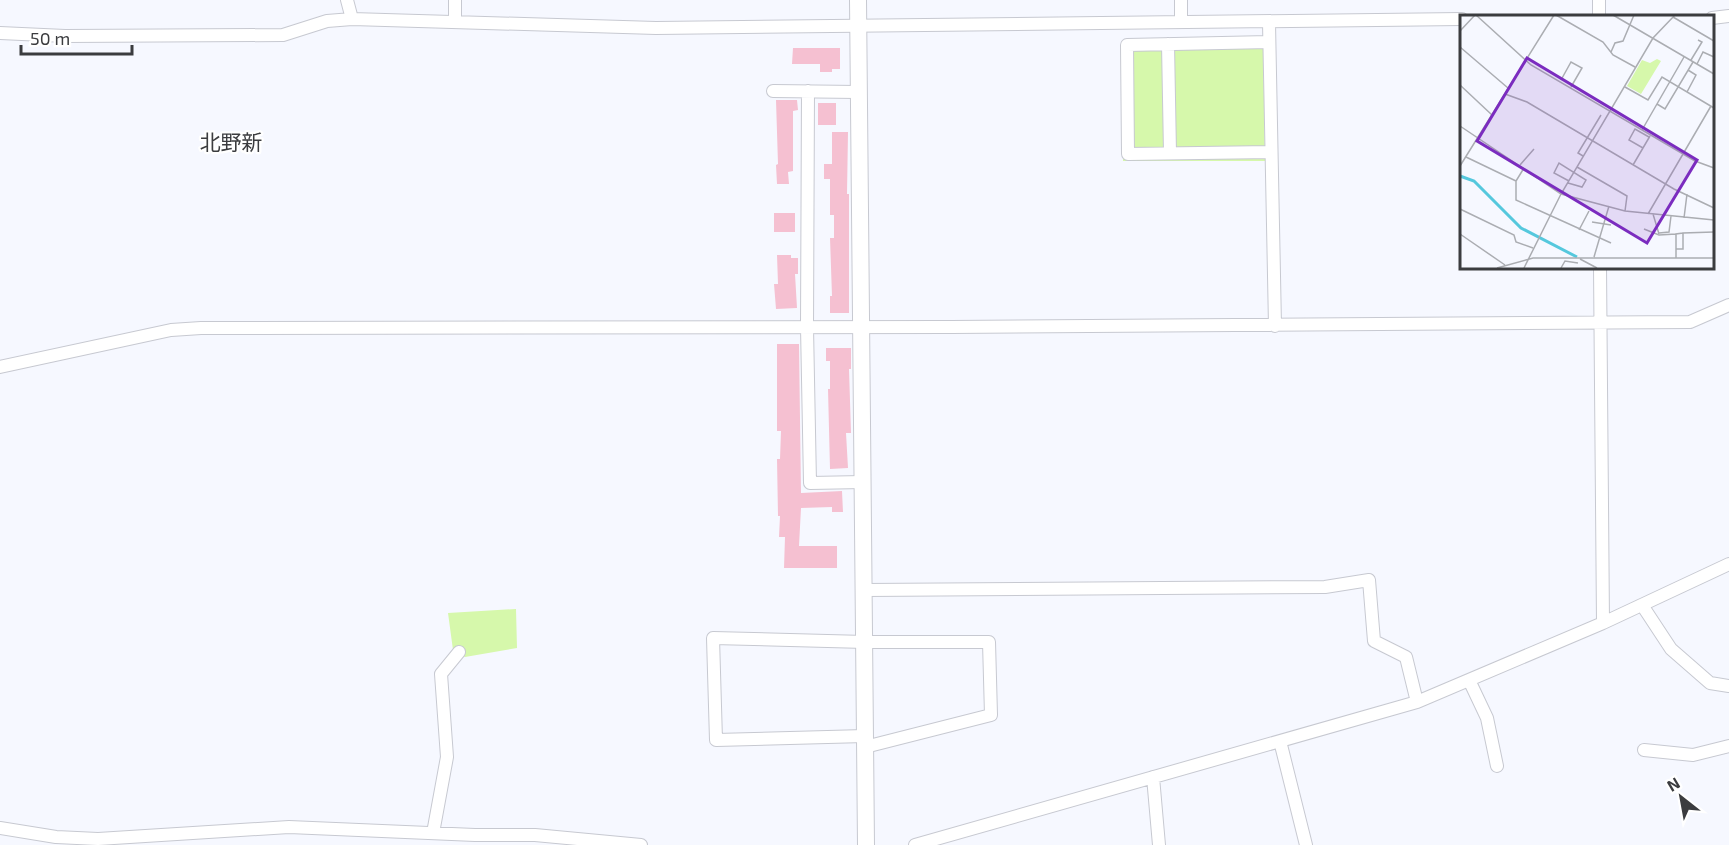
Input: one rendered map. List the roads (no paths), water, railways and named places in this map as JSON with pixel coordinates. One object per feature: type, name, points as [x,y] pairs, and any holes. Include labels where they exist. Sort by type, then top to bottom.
[{"type":"street","points":[[348,0],[352,19]]},
{"type":"street","points":[[455,0],[455,21]]},
{"type":"street","points":[[858,0],[866,845]]},
{"type":"street","points":[[1181,0],[1181,22]]},
{"type":"street","points":[[1714,18],[1729,16]]},
{"type":"street","points":[[0,33],[65,36],[283,35],[327,21],[352,19],[656,28],[1269,23],[1460,19]]},
{"type":"street","points":[[1269,23],[1275,326]]},
{"type":"street","points":[[1269,42],[1127,45],[1128,154],[1271,152]]},
{"type":"street","points":[[1168,44],[1170,153]]},
{"type":"street","points":[[773,91],[858,92]]},
{"type":"street","points":[[808,91],[807,327],[810,483],[862,482]]},
{"type":"street","points":[[1600,268],[1604,623]]},
{"type":"street","points":[[0,367],[171,330],[201,328],[1275,326],[1690,322],[1729,305]]},
{"type":"street","points":[[915,845],[1417,702],[1604,623],[1729,564]]},
{"type":"street","points":[[864,590],[1325,587],[1369,580],[1374,641],[1406,657],[1417,702]]},
{"type":"street","points":[[1642,605],[1671,649],[1710,683],[1729,686]]},
{"type":"street","points":[[713,638],[989,642],[991,715],[865,742],[716,740],[713,638]]},
{"type":"street","points":[[433,833],[447,758],[441,674],[459,652]]},
{"type":"street","points":[[1469,680],[1487,718],[1497,766]]},
{"type":"street","points":[[1280,741],[1305,845]]},
{"type":"street","points":[[1644,750],[1693,755],[1729,746]]},
{"type":"street","points":[[1153,777],[1159,845]]},
{"type":"street","points":[[0,828],[56,837],[98,839],[289,827],[433,833],[475,840],[535,835],[641,845]]},
{"type":"district","name":"北野新","points":[[231,143]]}]
